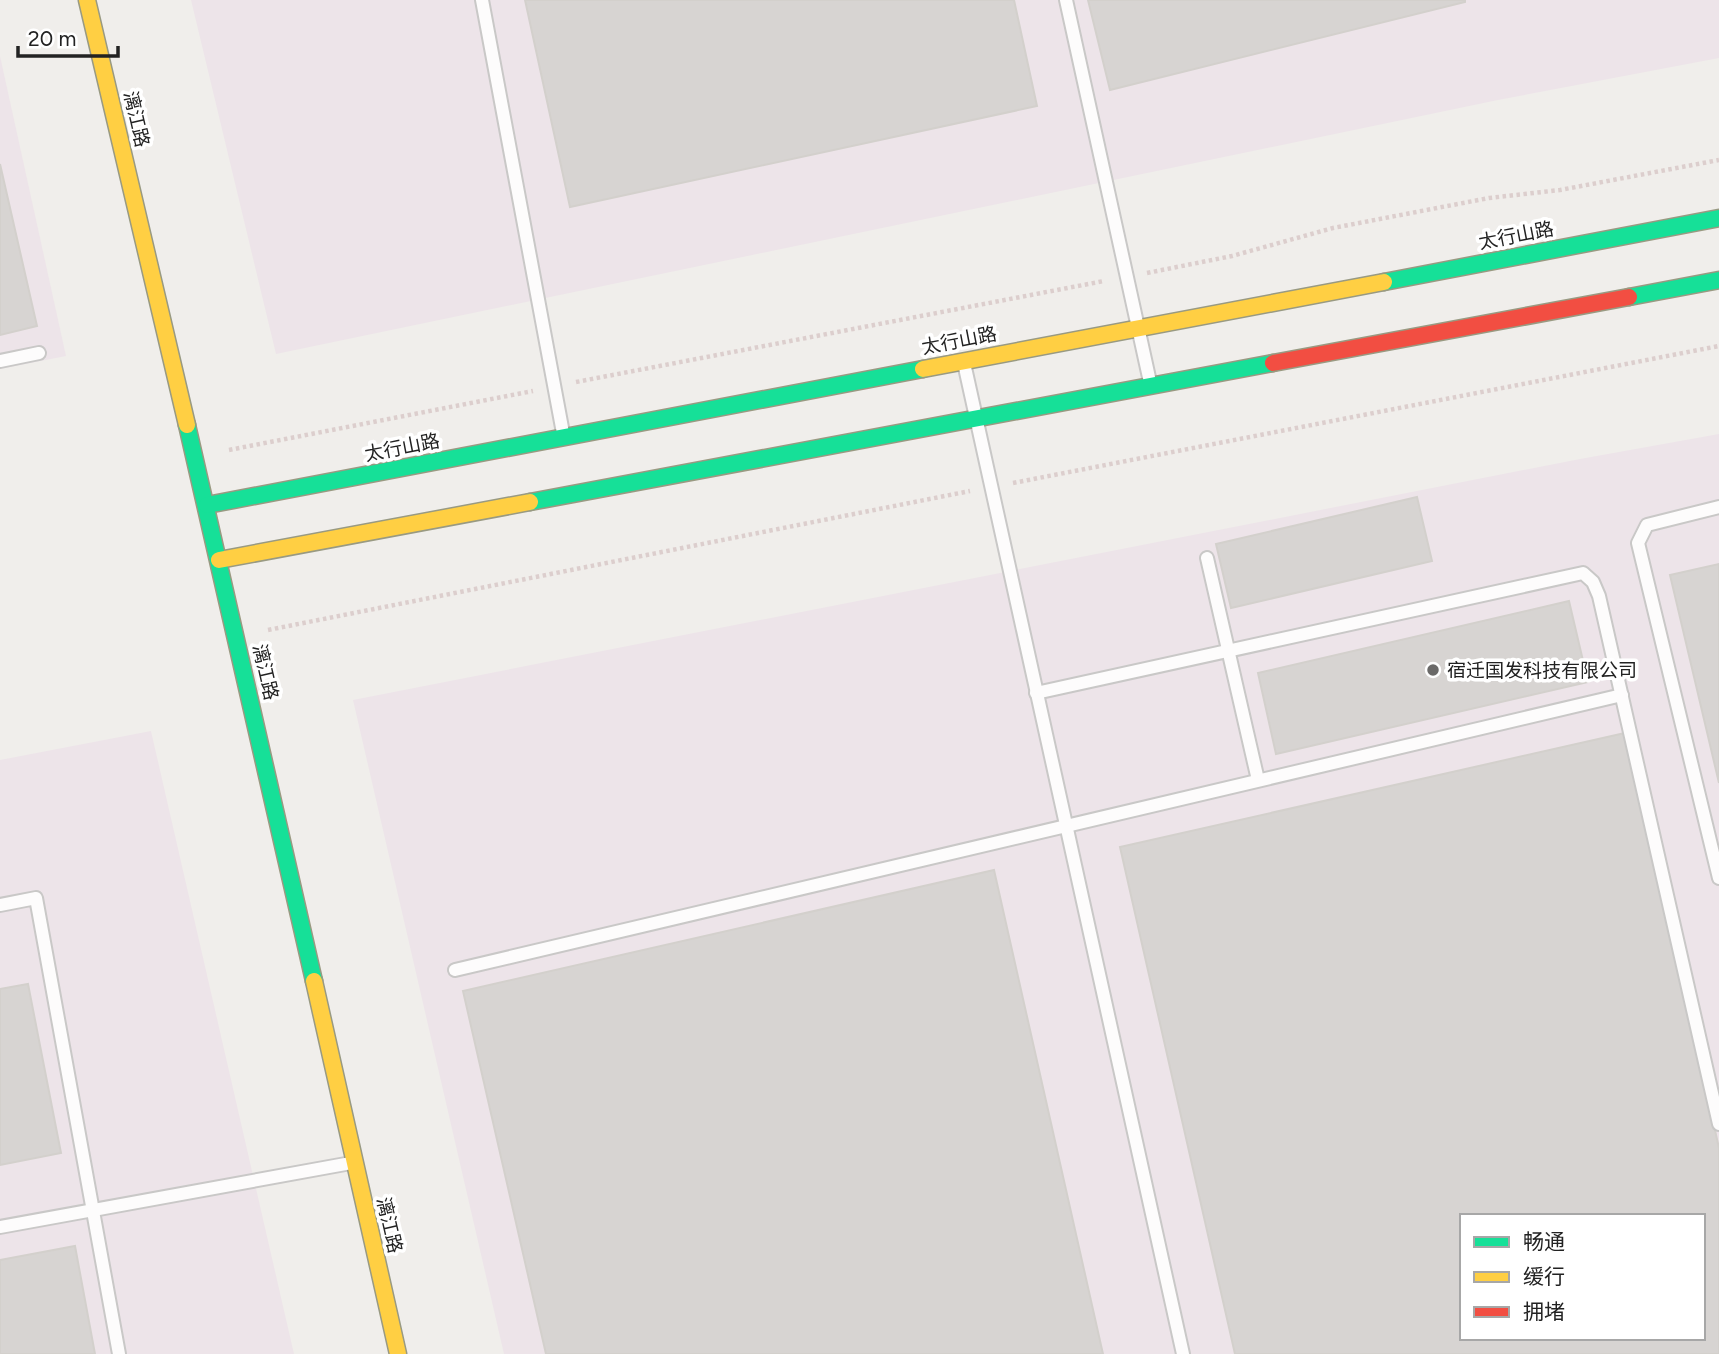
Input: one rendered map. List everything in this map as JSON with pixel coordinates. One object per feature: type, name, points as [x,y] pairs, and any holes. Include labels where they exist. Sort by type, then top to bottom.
[{"type":"street","name":"漓江路","points":[[87,0],[207,505],[398,1354]]},
{"type":"street","name":"太行山路","points":[[207,505],[1719,218]]},
{"type":"street","points":[[219,560],[1719,280]]},
{"type":"lane","points":[[482,0],[564,437]]},
{"type":"lane","points":[[1066,0],[1151,386]]},
{"type":"lane","points":[[0,361],[39,353]]},
{"type":"lane","points":[[963,361],[1183,1354]]},
{"type":"lane","points":[[1719,508],[1647,525],[1638,543],[1719,878]]},
{"type":"lane","points":[[1207,558],[1258,780]]},
{"type":"lane","points":[[1037,692],[1583,573],[1593,582],[1599,596],[1719,1124]]},
{"type":"lane","points":[[455,970],[1622,695]]},
{"type":"lane","points":[[0,905],[36,898],[119,1354]]},
{"type":"lane","points":[[0,1227],[354,1162]]},
{"type":"path","points":[[195,456],[1128,277],[1232,256],[1333,228],[1489,198],[1560,190],[1719,160]]},
{"type":"shaded area","points":[[191,0],[1719,0],[1719,58],[1498,100],[276,354]]},
{"type":"shaded area","points":[[0,56],[66,356],[0,369]]},
{"type":"shaded area","points":[[1719,434],[1719,1354],[504,1354],[353,700]]},
{"type":"shaded area","points":[[151,731],[294,1354],[0,1354],[0,760]]},
{"type":"building","points":[[525,0],[1014,0],[1037,106],[570,207]]},
{"type":"building","points":[[1088,0],[1465,0],[1465,2],[1110,90]]},
{"type":"building","points":[[0,164],[37,326],[0,335]]},
{"type":"building","points":[[1417,497],[1432,561],[1231,608],[1216,544]]},
{"type":"building","points":[[1719,564],[1719,783],[1670,575]]},
{"type":"building","points":[[1569,601],[1588,682],[1276,754],[1258,673]]},
{"type":"building","points":[[1625,733],[1719,1148],[1719,1354],[1235,1354],[1120,847]]},
{"type":"building","points":[[994,870],[1103,1354],[546,1354],[463,991]]},
{"type":"building","points":[[28,984],[61,1153],[0,1165],[0,989]]},
{"type":"building","points":[[75,1246],[95,1354],[0,1354],[0,1260]]},
{"type":"traffic: fast","points":[[1384,282],[1719,218]]},
{"type":"traffic: fast","points":[[1629,297],[1719,280]]},
{"type":"traffic: fast","points":[[530,502],[1273,363]]},
{"type":"traffic: fast","points":[[207,505],[923,369]]},
{"type":"traffic: fast","points":[[187,425],[314,981]]},
{"type":"traffic: slow","points":[[87,0],[187,425]]},
{"type":"traffic: slow","points":[[923,369],[1384,282]]},
{"type":"traffic: slow","points":[[219,560],[530,502]]},
{"type":"traffic: slow","points":[[314,981],[398,1354]]},
{"type":"traffic: jam","points":[[1273,363],[1629,297]]},
{"type":"place","name":"宿迁国发科技有限公司","points":[[1433,670]]}]
